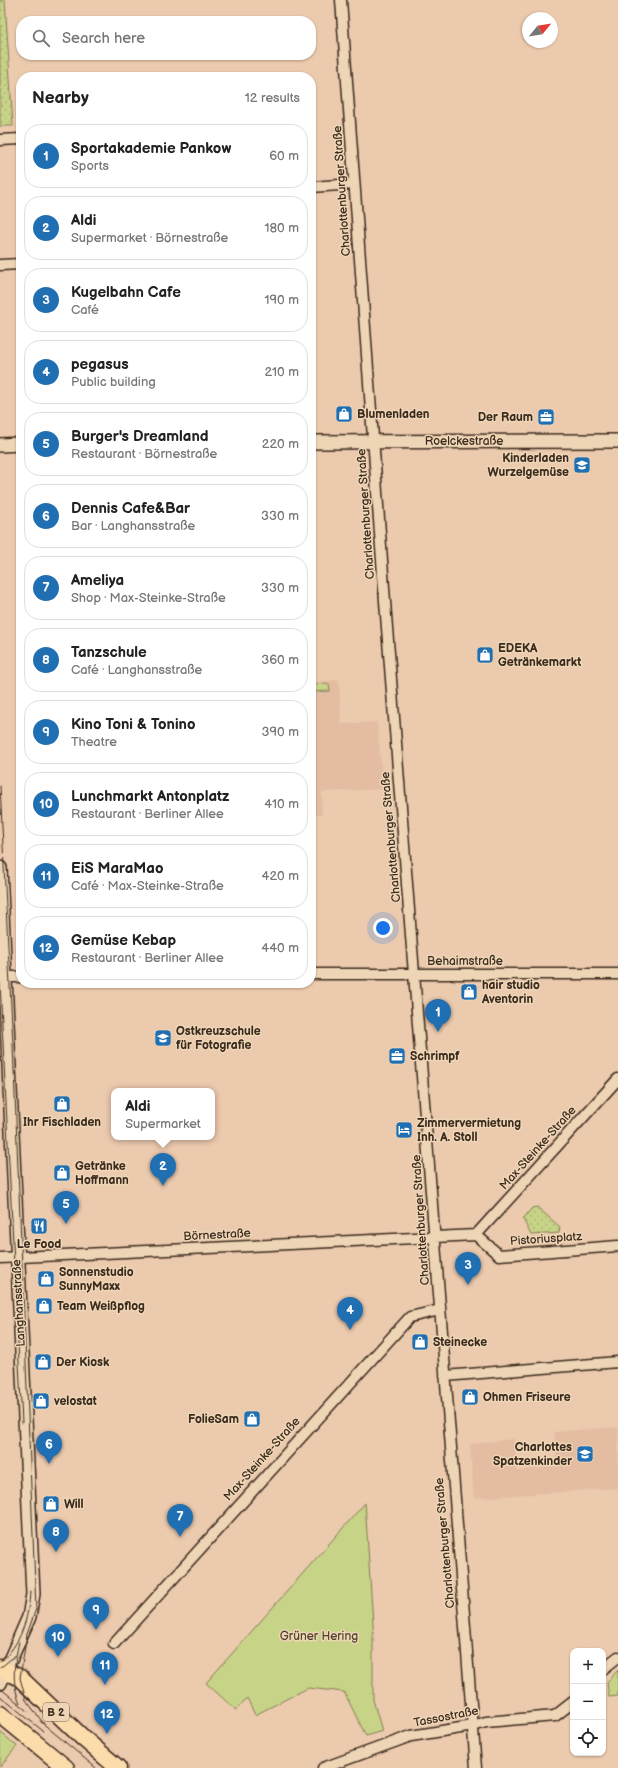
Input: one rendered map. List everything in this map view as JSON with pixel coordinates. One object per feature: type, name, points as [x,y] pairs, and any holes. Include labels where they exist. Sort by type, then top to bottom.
[{"type":"main road","name":"B 2","points":[[2,1673],[16,1676],[36,1692],[83,1738],[118,1768]]},
{"type":"main road","points":[[0,1714],[66,1768]]},
{"type":"street","name":"Charlottenburger Straße","points":[[341,0],[476,1768]]},
{"type":"street","points":[[0,140],[16,139]]},
{"type":"street","points":[[316,187],[354,184]]},
{"type":"street","points":[[0,265],[16,264]]},
{"type":"street","name":"Roelckestraße","points":[[316,442],[618,441]]},
{"type":"street","points":[[0,444],[16,444]]},
{"type":"street","name":"Langhansstraße","points":[[0,868],[2,977],[17,1257],[32,1603],[29,1618],[2,1673]]},
{"type":"street","name":"Behaimstraße","points":[[316,974],[618,974]]},
{"type":"street","points":[[2,977],[16,977]]},
{"type":"street","name":"Max-Steinke-Straße","points":[[476,1235],[618,1079]]},
{"type":"street","points":[[435,1238],[476,1235]]},
{"type":"street","name":"Pistoriusplatz","points":[[476,1235],[499,1255],[618,1246]]},
{"type":"street","name":"Börnestraße","points":[[0,1258],[435,1238]]},
{"type":"street","name":"Max-Steinke-Straße","points":[[114,1644],[410,1317],[440,1310]]},
{"type":"street","points":[[445,1376],[618,1362]]},
{"type":"street","points":[[606,1667],[618,1657]]},
{"type":"street","name":"Tassostraße","points":[[323,1768],[411,1736],[473,1726],[486,1722],[555,1716],[570,1704]]},
{"type":"shaded area","points":[[339,680],[341,724],[377,722],[383,789],[322,792],[322,815],[316,815],[316,682]]},
{"type":"shaded area","name":"Charlottes Spatzenkinder","points":[[618,1427],[618,1488],[474,1498],[470,1444],[514,1439],[517,1471],[557,1466],[554,1432]]},
{"type":"green space","points":[[0,0],[5,0],[13,126],[0,126]]},
{"type":"green space","points":[[329,684],[330,691],[316,692],[316,685]]},
{"type":"green space","points":[[537,1207],[560,1227],[559,1233],[531,1235],[523,1219],[532,1208]]},
{"type":"green space","name":"Grüner Hering","points":[[365,1503],[373,1624],[373,1700],[382,1731],[366,1736],[344,1692],[308,1688],[255,1715],[247,1698],[236,1710],[206,1683]]},
{"type":"green space","points":[[618,1670],[618,1696],[609,1697],[607,1682]]},
{"type":"green space","points":[[0,1732],[17,1746],[0,1767]]},
{"type":"tram line","points":[[0,786],[13,1045],[36,1609],[27,1634],[20,1678],[26,1700],[44,1724]]},
{"type":"tram line","points":[[0,983],[22,1423]]},
{"type":"tram line","points":[[0,1662],[13,1647],[22,1630],[28,1611],[30,1591]]},
{"type":"tram line","points":[[19,1642],[14,1680],[20,1703]]},
{"type":"tram line","points":[[0,1668],[17,1654]]},
{"type":"tram line","points":[[0,1688],[28,1711]]},
{"type":"tram line","points":[[0,1696],[43,1731]]},
{"type":"tram line","points":[[40,1721],[96,1768]]},
{"type":"place","name":"Blumenladen","points":[[344,414]]},
{"type":"place","name":"Der Raum","points":[[546,417]]},
{"type":"place","name":"Kinderladen Wurzelgemüse","points":[[582,465]]},
{"type":"place","name":"EDEKA Getränkemarkt","points":[[485,655]]},
{"type":"place","name":"hair studio Aventorin","points":[[469,992]]},
{"type":"place","name":"Sportakademie Pankow","points":[[438,1032]]},
{"type":"place","name":"Ostkreuzschule für Fotografie","points":[[163,1038]]},
{"type":"place","name":"Schrimpf","points":[[397,1056]]},
{"type":"place","name":"Ihr Fischladen","points":[[62,1104]]},
{"type":"place","name":"Zimmervermietung Inh. A. Stoll","points":[[404,1130]]},
{"type":"place","name":"Getränke Hoffmann","points":[[62,1173]]},
{"type":"place","name":"Aldi","points":[[163,1186]]},
{"type":"place","name":"Burger's Dreamland","points":[[66,1224]]},
{"type":"place","name":"Le Food","points":[[39,1226]]},
{"type":"place","name":"Sonnenstudio SunnyMaxx","points":[[46,1279]]},
{"type":"place","name":"Kugelbahn Cafe","points":[[468,1285]]},
{"type":"place","name":"Team Weißpflog","points":[[44,1306]]},
{"type":"place","name":"pegasus","points":[[350,1330]]},
{"type":"place","name":"Steinecke","points":[[420,1342]]},
{"type":"place","name":"Der Kiosk","points":[[43,1362]]},
{"type":"place","name":"Ohmen Friseure","points":[[470,1397]]},
{"type":"place","name":"velostat","points":[[41,1401]]},
{"type":"place","name":"FolieSam","points":[[252,1419]]},
{"type":"place","name":"Charlottes Spatzenkinder","points":[[585,1454]]},
{"type":"place","name":"Dennis Cafe&Bar","points":[[49,1464]]},
{"type":"place","name":"Will","points":[[51,1504]]},
{"type":"place","name":"Ameliya","points":[[180,1537]]},
{"type":"place","name":"Tanzschule","points":[[56,1552]]},
{"type":"place","name":"Kino Toni & Tonino","points":[[96,1630]]},
{"type":"place","name":"Lunchmarkt Antonplatz","points":[[58,1657]]},
{"type":"place","name":"EiS MaraMao","points":[[105,1685]]},
{"type":"place","name":"Gemüse Kebap","points":[[107,1734]]}]
